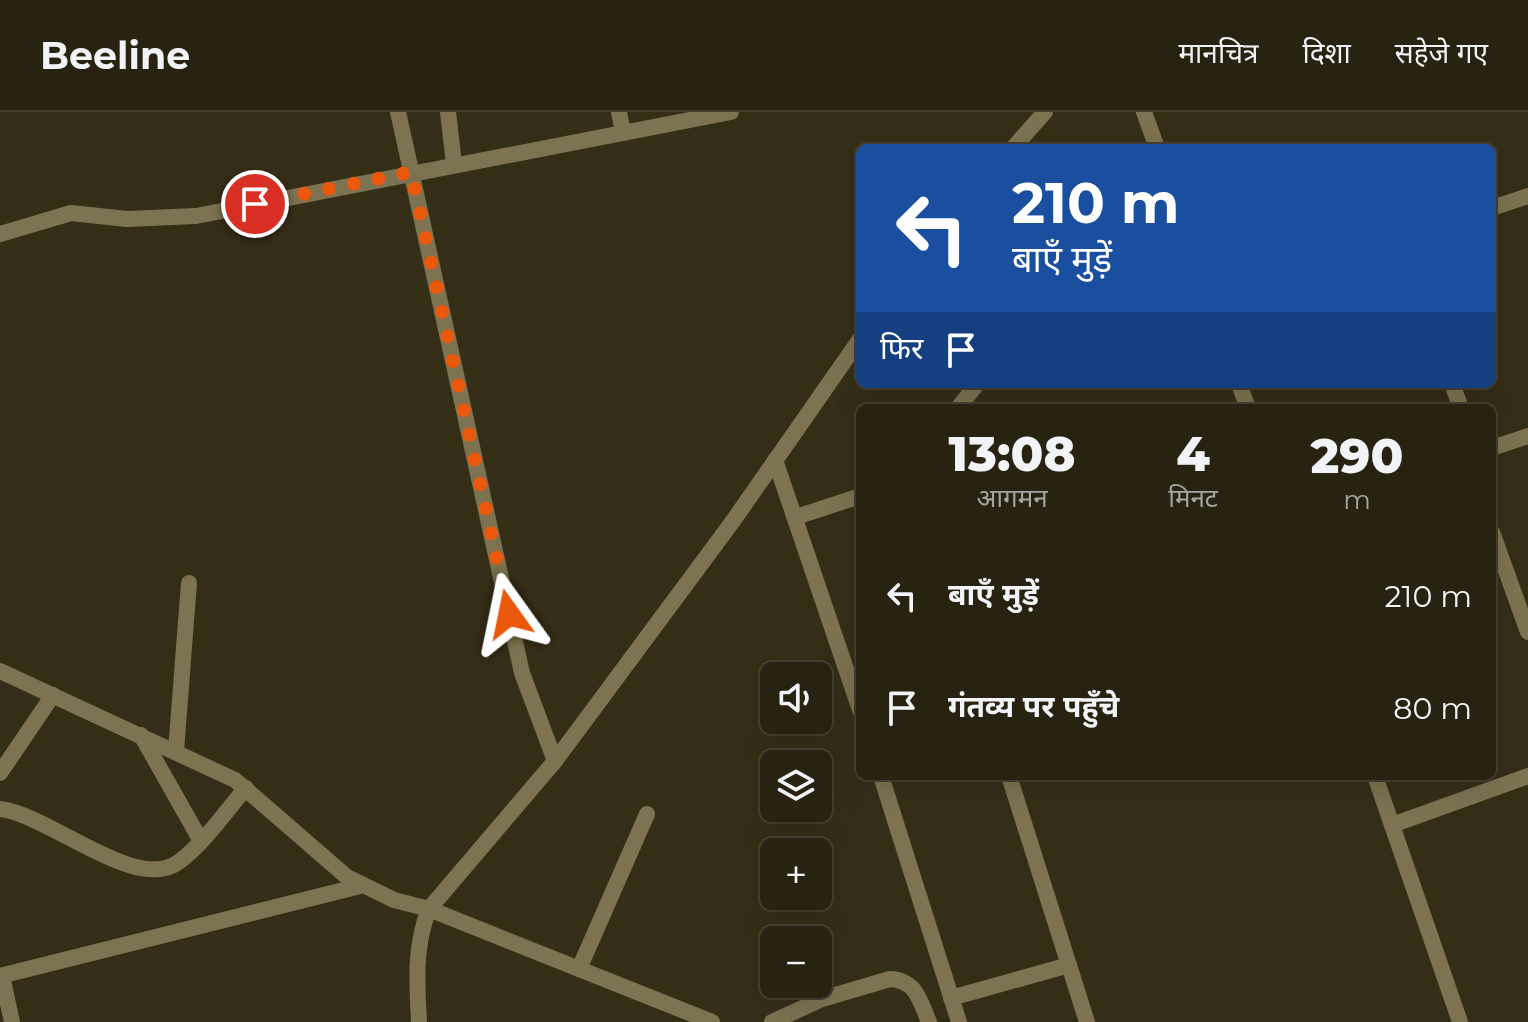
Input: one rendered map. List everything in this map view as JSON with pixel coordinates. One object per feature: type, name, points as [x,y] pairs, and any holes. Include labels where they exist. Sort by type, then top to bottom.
[{"type":"street","points":[[398,112],[522,673],[555,761]]},
{"type":"street","points":[[448,112],[454,164]]},
{"type":"street","points":[[619,112],[623,132]]},
{"type":"street","points":[[0,234],[71,213],[127,219],[182,218],[731,112]]},
{"type":"street","points":[[1017,144],[1045,112]]},
{"type":"street","points":[[1144,112],[1156,144]]},
{"type":"street","points":[[1496,207],[1528,196]]},
{"type":"street","points":[[419,1022],[416,959],[420,932],[429,909],[555,761],[856,345]]},
{"type":"street","points":[[961,404],[974,388]]},
{"type":"street","points":[[1496,447],[1528,436]]},
{"type":"street","points":[[775,460],[855,674]]},
{"type":"street","points":[[796,517],[856,497]]},
{"type":"street","points":[[1496,543],[1528,632]]},
{"type":"street","points":[[176,751],[189,583]]},
{"type":"street","points":[[0,671],[176,751],[246,788],[360,886],[394,900],[429,909],[701,1020]]},
{"type":"street","points":[[0,773],[53,695]]},
{"type":"street","points":[[141,735],[201,841]]},
{"type":"street","points":[[1392,825],[1528,776]]},
{"type":"street","points":[[882,780],[959,1022]]},
{"type":"street","points":[[1010,780],[1087,1022]]},
{"type":"street","points":[[1376,780],[1460,1022]]},
{"type":"street","points":[[0,809],[30,815],[124,864],[147,871],[167,869],[178,863],[246,788]]},
{"type":"street","points":[[579,969],[647,814]]},
{"type":"street","points":[[12,1022],[1,976],[360,886]]},
{"type":"street","points":[[951,998],[1069,965]]},
{"type":"street","points":[[772,1022],[822,999],[890,979],[913,987],[929,1022]]},
{"type":"route","points":[[255,204],[411,172],[509,614]]}]
